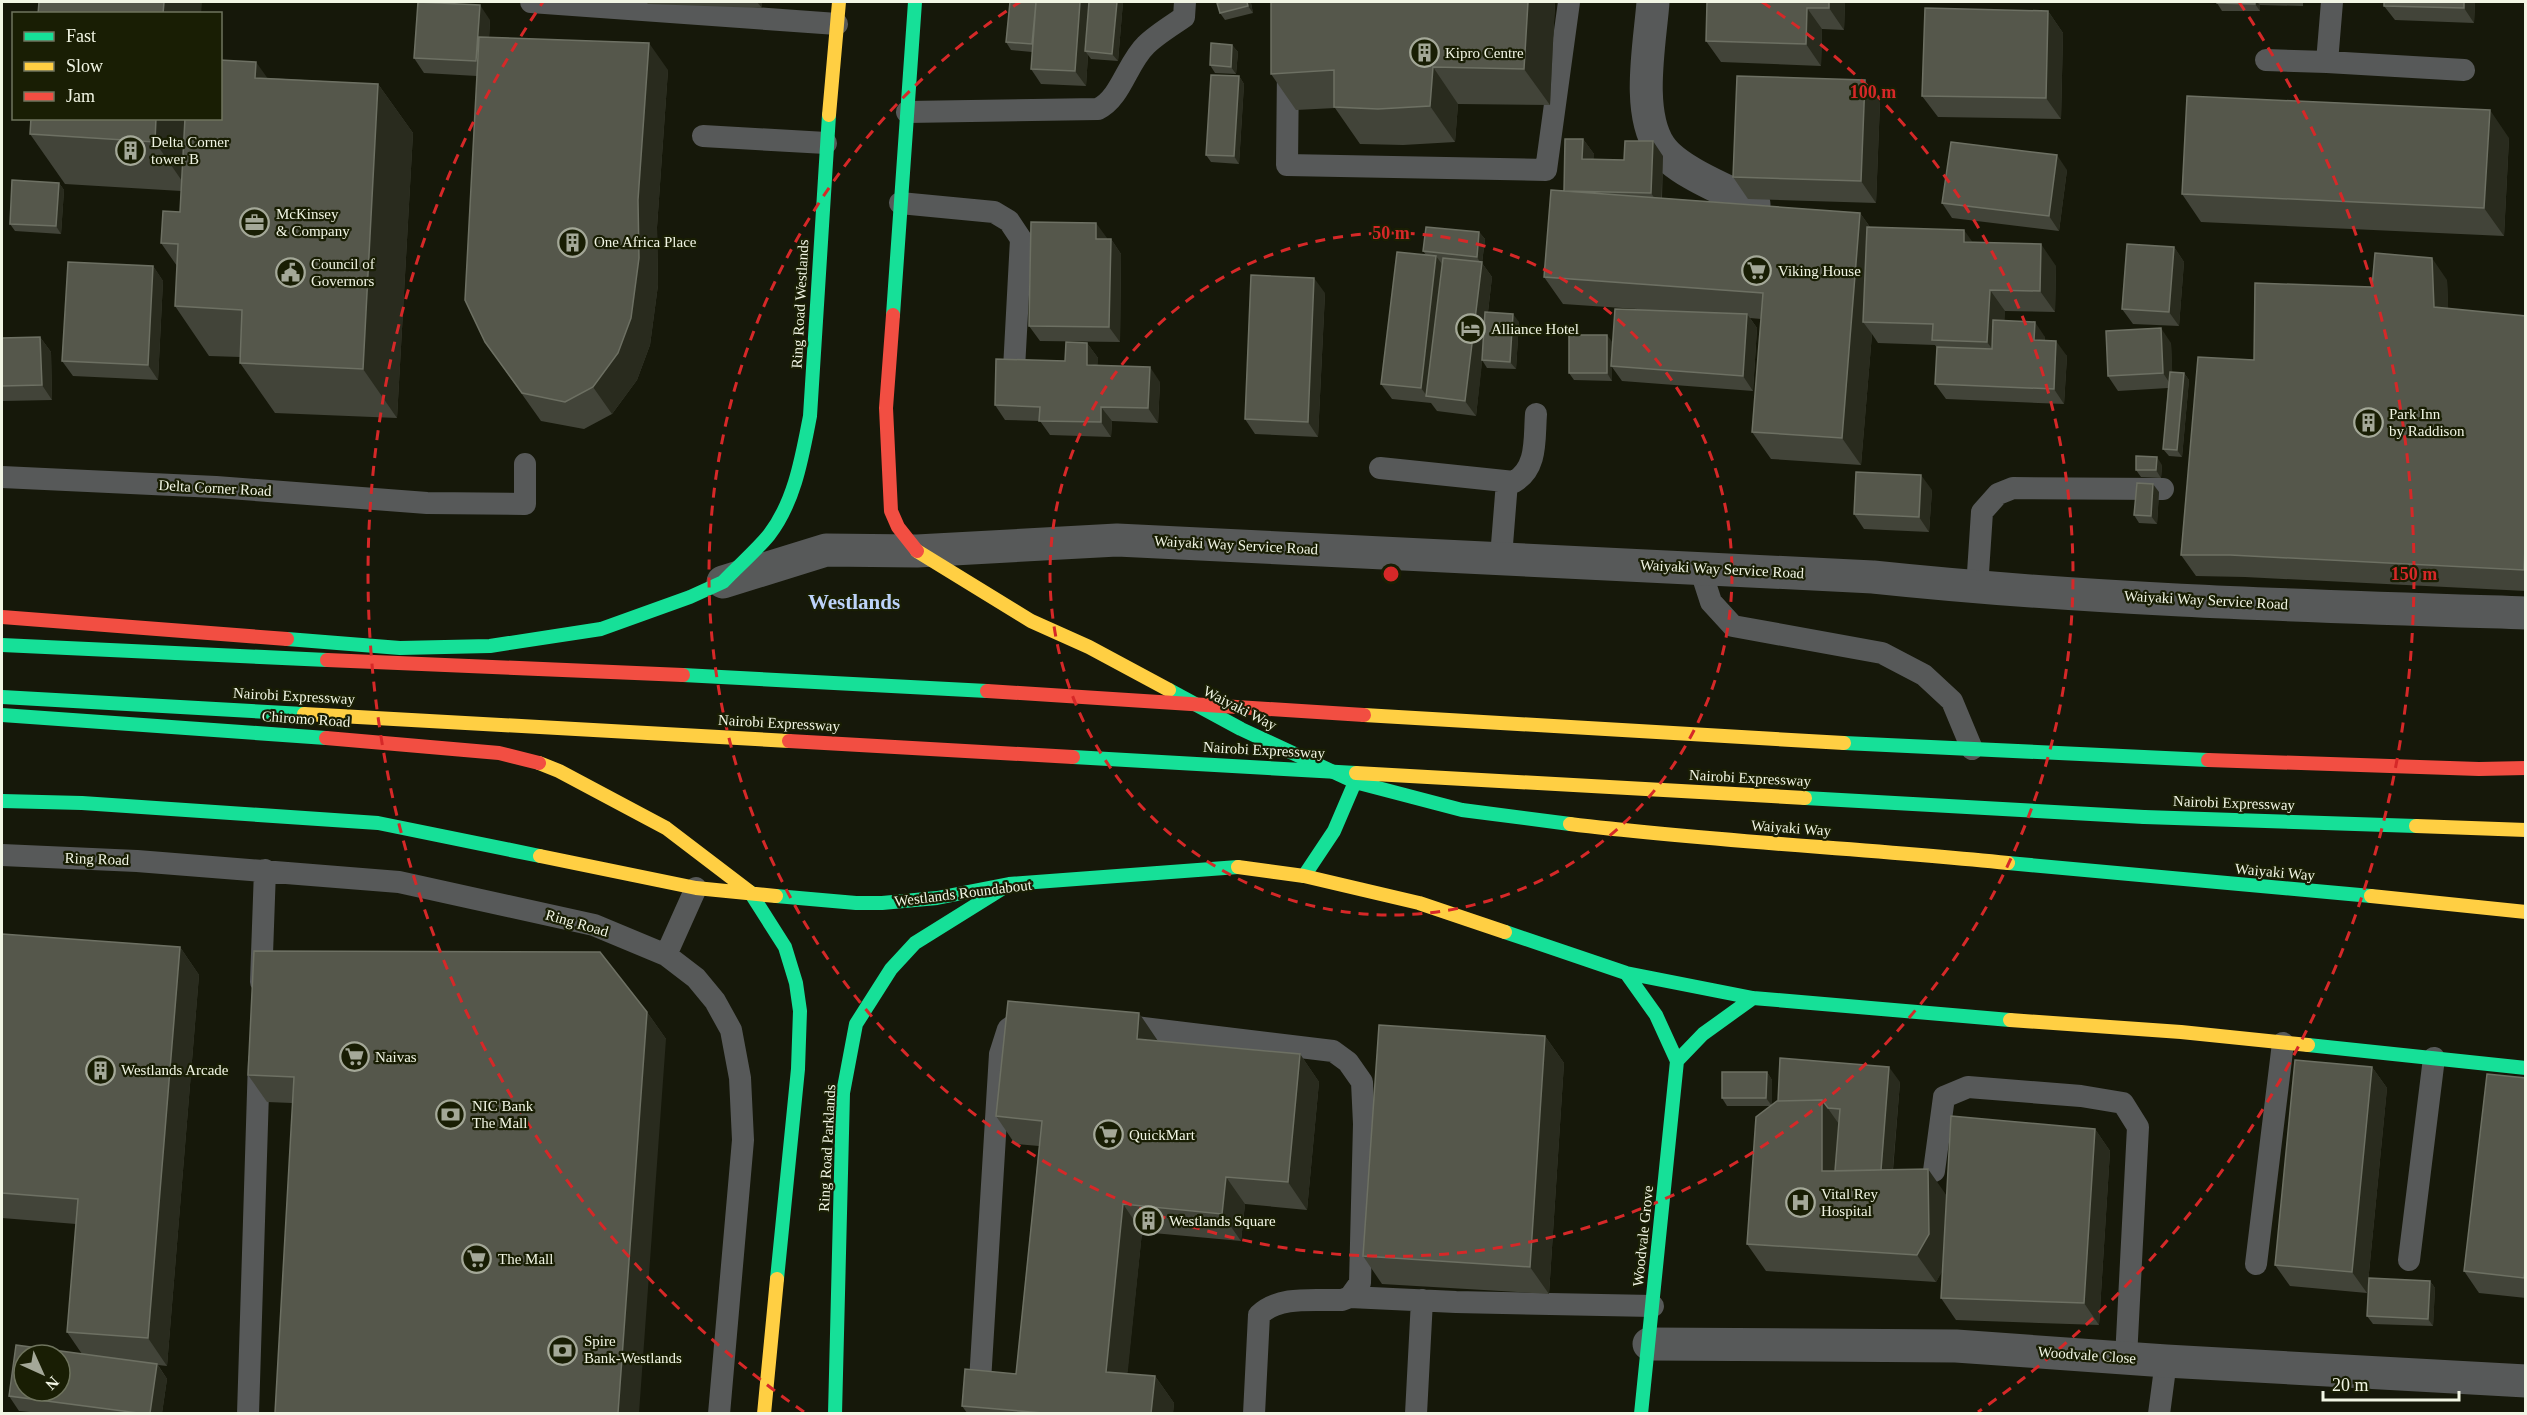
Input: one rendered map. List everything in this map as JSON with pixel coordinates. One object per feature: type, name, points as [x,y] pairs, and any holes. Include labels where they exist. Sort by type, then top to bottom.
[{"type":"main road","points":[[915,2],[886,408],[891,511],[898,527],[917,551]]},
{"type":"main road","name":"Ring Road Westlands","points":[[723,582],[774,528],[793,491],[802,456],[810,416],[826,143],[838,13]]},
{"type":"main road","name":"Waiyaki Way","points":[[917,551],[1031,621],[1089,647],[1241,729],[1354,782],[1462,810],[1665,836],[1892,851],[2526,912]]},
{"type":"main road","points":[[2,617],[400,648],[490,646],[601,629],[682,600],[723,582]]},
{"type":"main road","points":[[2,645],[874,684],[1673,735],[2174,759],[2479,769],[2526,768]]},
{"type":"main road","name":"Nairobi Expressway","points":[[2,697],[2133,816],[2526,830]]},
{"type":"main road","name":"Chiromo Road","points":[[2,716],[257,732],[499,753],[536,762],[559,771],[666,828],[750,892]]},
{"type":"main road","points":[[1354,782],[1345,811],[1321,854],[1305,876],[1419,903],[1626,973],[1753,998],[1863,1009],[2181,1032],[2526,1068]]},
{"type":"main road","name":"Westlands Roundabout","points":[[2,801],[81,803],[378,823],[696,888],[837,902],[882,903],[937,898],[1009,884],[1141,876],[1235,867],[1305,876]]},
{"type":"main road","name":"Ring Road Parklands","points":[[835,1413],[843,1093],[856,1024],[891,969],[915,943],[1009,884]]},
{"type":"main road","points":[[750,892],[788,954],[800,997],[801,1035],[764,1413]]},
{"type":"main road","name":"Woodvale Grove","points":[[1626,973],[1646,996],[1662,1023],[1677,1061],[1641,1413]]},
{"type":"main road","points":[[1677,1061],[1708,1027],[1753,998]]},
{"type":"street","points":[[1653,2],[1647,83],[1648,119],[1660,148],[1688,171],[1754,204]]},
{"type":"street","name":"Waiyaki Way Service Road","points":[[917,551],[1117,540],[1874,577],[1977,588],[2327,606],[2526,613]]},
{"type":"street","points":[[723,582],[826,550],[917,551]]},
{"type":"street","name":"Woodvale Close","points":[[1649,1344],[1956,1346],[2166,1361],[2526,1381]]},
{"type":"lane","points":[[531,2],[838,13]]},
{"type":"lane","points":[[907,112],[1098,109],[1106,105],[1113,96],[1129,67],[1146,45],[1184,17],[1185,2]]},
{"type":"lane","points":[[1289,48],[1287,165],[1546,170],[1569,2]]},
{"type":"lane","points":[[2326,62],[2332,2]]},
{"type":"lane","points":[[2266,60],[2464,70]]},
{"type":"lane","points":[[703,136],[826,143]]},
{"type":"lane","points":[[900,203],[994,212],[1009,221],[1021,239],[1014,369]]},
{"type":"lane","points":[[1380,468],[1514,482],[1524,476],[1531,467],[1536,414]]},
{"type":"lane","name":"Delta Corner Road","points":[[2,477],[216,487],[428,503],[525,504],[525,464]]},
{"type":"lane","points":[[1501,557],[1507,482]]},
{"type":"lane","points":[[1977,588],[1982,512],[1998,494],[2013,488],[2163,489]]},
{"type":"lane","points":[[1700,568],[1711,602],[1733,626],[1882,653],[1924,675],[1952,700],[1972,749]]},
{"type":"lane","name":"Ring Road","points":[[2,855],[137,861],[399,882],[594,925],[666,955],[696,978],[715,1001],[731,1030],[740,1078],[743,1140],[719,1413]]},
{"type":"lane","points":[[261,1000],[265,870]]},
{"type":"lane","points":[[666,955],[696,888]]},
{"type":"lane","points":[[978,1413],[1000,1054],[1008,1029],[1016,1022],[1029,1017],[1046,1019]]},
{"type":"lane","points":[[1093,1022],[1333,1051],[1348,1062],[1362,1082],[1364,1124],[1360,1283],[1350,1297]]},
{"type":"lane","points":[[248,1413],[260,1035]]},
{"type":"lane","points":[[2256,1264],[2283,1043]]},
{"type":"lane","points":[[2409,1260],[2433,1058]]},
{"type":"lane","points":[[1934,1171],[1944,1097],[1968,1087],[2081,1096],[2123,1103],[2138,1127],[2126,1358]]},
{"type":"lane","points":[[1254,1413],[1259,1315],[1267,1307],[1282,1302],[1342,1300],[1350,1297],[1653,1306]]},
{"type":"lane","points":[[1416,1413],[1422,1300]]},
{"type":"lane","points":[[2159,1413],[2166,1361]]},
{"type":"building","points":[[39,2],[164,2],[163,12],[38,12]]},
{"type":"building","points":[[418,2],[480,5],[476,61],[414,58]]},
{"type":"building","points":[[1010,2],[1036,2],[1032,44],[1006,42]]},
{"type":"building","points":[[1036,2],[1080,2],[1075,71],[1031,69]]},
{"type":"building","points":[[1089,2],[1117,2],[1112,54],[1085,51]]},
{"type":"building","points":[[1247,2],[1248,6],[1220,13],[1217,3]]},
{"type":"building","name":"Kipro Centre","points":[[1271,2],[1528,2],[1524,69],[1433,67],[1430,106],[1378,109],[1334,107],[1334,70],[1271,74]]},
{"type":"building","points":[[1707,2],[1829,2],[1829,8],[1807,8],[1806,44],[1706,41]]},
{"type":"building","points":[[2255,2],[2255,4],[2217,3]]},
{"type":"building","points":[[2384,2],[2464,2],[2464,8],[2384,6]]},
{"type":"building","points":[[1925,8],[2048,11],[2046,98],[1922,96]]},
{"type":"building","name":"One Africa Place","points":[[479,37],[649,43],[638,200],[639,258],[631,318],[618,353],[593,387],[565,402],[522,393],[485,342],[465,300]]},
{"type":"building","points":[[1211,43],[1232,45],[1231,67],[1210,65]]},
{"type":"building","points":[[222,60],[256,62],[255,78],[378,84],[363,369],[240,363],[242,310],[175,306],[178,244],[161,243],[163,211],[180,212],[185,120],[222,120]]},
{"type":"building","points":[[1211,75],[1239,76],[1234,156],[1206,155]]},
{"type":"building","points":[[1737,76],[1865,80],[1861,181],[1733,177]]},
{"type":"building","points":[[2187,96],[2490,110],[2484,208],[2182,194]]},
{"type":"building","points":[[31,120],[156,120],[155,142],[30,134]]},
{"type":"building","points":[[1565,139],[1583,139],[1582,159],[1624,160],[1625,141],[1653,141],[1651,193],[1564,191]]},
{"type":"building","points":[[1951,142],[2057,155],[2049,216],[1942,203]]},
{"type":"building","points":[[12,180],[59,183],[56,226],[10,224]]},
{"type":"building","points":[[1551,190],[1860,213],[1842,438],[1752,432],[1763,293],[1544,277]]},
{"type":"building","points":[[1031,222],[1096,223],[1096,239],[1111,239],[1109,327],[1029,326]]},
{"type":"building","points":[[1426,227],[1479,232],[1477,257],[1423,251]]},
{"type":"building","points":[[1867,227],[1964,230],[1964,242],[2041,244],[2040,291],[1990,290],[1987,342],[1932,340],[1933,324],[1863,322]]},
{"type":"building","points":[[2127,244],[2174,247],[2169,312],[2122,309]]},
{"type":"building","points":[[1397,252],[1436,256],[1421,388],[1381,384]]},
{"type":"building","name":"Park Inn by Raddison","points":[[2375,253],[2432,258],[2434,307],[2526,316],[2524,570],[2230,555],[2181,555],[2198,357],[2254,360],[2255,283],[2372,287]]},
{"type":"building","points":[[1443,258],[1482,262],[1465,401],[1426,396]]},
{"type":"building","points":[[68,262],[153,266],[148,365],[62,361]]},
{"type":"building","points":[[1251,275],[1314,278],[1308,422],[1245,419]]},
{"type":"building","points":[[1615,309],[1747,314],[1743,376],[1611,366]]},
{"type":"building","points":[[1485,312],[1513,314],[1510,362],[1482,360]]},
{"type":"building","points":[[1993,320],[2035,322],[2034,340],[2056,341],[2054,389],[1935,384],[1937,347],[1992,349]]},
{"type":"building","points":[[2161,328],[2163,373],[2108,376],[2106,331]]},
{"type":"building","points":[[1569,335],[1607,335],[1607,373],[1569,373]]},
{"type":"building","points":[[40,337],[42,385],[2,386],[2,338]]},
{"type":"building","points":[[1066,342],[1087,343],[1087,365],[1150,367],[1148,408],[1101,407],[1101,422],[1039,421],[1040,407],[995,405],[996,359],[1065,361]]},
{"type":"building","points":[[2170,372],[2184,373],[2177,450],[2163,449]]},
{"type":"building","points":[[2136,456],[2157,457],[2156,470],[2136,470]]},
{"type":"building","points":[[1856,472],[1921,475],[1919,517],[1854,514]]},
{"type":"building","points":[[2137,483],[2153,484],[2151,516],[2134,515]]},
{"type":"building","name":"Westlands Arcade","points":[[2,934],[180,947],[148,1338],[67,1332],[78,1199],[2,1193]]},
{"type":"building","name":"The Mall","points":[[254,951],[600,952],[647,1012],[618,1413],[275,1413],[294,1077],[248,1075]]},
{"type":"building","name":"Westlands Square","points":[[1008,1001],[1139,1013],[1137,1039],[1300,1054],[1288,1182],[1226,1177],[1222,1214],[1123,1204],[1106,1372],[1155,1376],[1151,1413],[1043,1413],[962,1406],[965,1369],[1016,1374],[1042,1121],[996,1116]]},
{"type":"building","points":[[1379,1025],[1545,1036],[1530,1267],[1363,1256]]},
{"type":"building","points":[[1780,1058],[1889,1067],[1881,1170],[1835,1171],[1840,1109],[1828,1108],[1822,1100],[1778,1101]]},
{"type":"building","points":[[2295,1060],[2372,1067],[2352,1272],[2275,1265]]},
{"type":"building","points":[[1722,1072],[1767,1072],[1766,1098],[1722,1098]]},
{"type":"building","points":[[2487,1074],[2526,1078],[2526,1262],[2524,1278],[2464,1271]]},
{"type":"building","points":[[1822,1100],[1822,1171],[1928,1169],[1929,1234],[1917,1255],[1747,1244],[1756,1117],[1777,1101]]},
{"type":"building","points":[[1951,1116],[2095,1129],[2084,1303],[1941,1298]]},
{"type":"building","points":[[2369,1278],[2430,1281],[2428,1319],[2367,1316]]},
{"type":"building","points":[[72,1353],[157,1364],[150,1413],[62,1403],[72,1403]]},
{"type":"building","points":[[12,1374],[12,1396],[9,1396]]},
{"type":"traffic: fast","points":[[893,315],[915,2]]},
{"type":"traffic: fast","points":[[723,582],[764,541],[778,522],[791,493],[800,463],[810,416],[829,115]]},
{"type":"traffic: fast","points":[[287,639],[400,648],[490,646],[601,629],[690,597],[723,582]]},
{"type":"traffic: fast","points":[[2,645],[327,660]]},
{"type":"traffic: fast","points":[[683,675],[987,691]]},
{"type":"traffic: fast","points":[[1169,690],[1241,729],[1355,782],[1462,810],[1570,824]]},
{"type":"traffic: fast","points":[[2,697],[304,714]]},
{"type":"traffic: fast","points":[[2,715],[326,738]]},
{"type":"traffic: fast","points":[[1844,743],[2208,760]]},
{"type":"traffic: fast","points":[[1073,757],[1356,773]]},
{"type":"traffic: fast","points":[[1304,876],[1334,831],[1355,782]]},
{"type":"traffic: fast","points":[[1805,798],[2144,817]]},
{"type":"traffic: fast","points":[[2,801],[82,803],[378,823],[540,856]]},
{"type":"traffic: fast","points":[[2144,817],[2416,826]]},
{"type":"traffic: fast","points":[[2008,863],[2371,896]]},
{"type":"traffic: fast","points":[[776,896],[882,903],[937,898],[1009,884],[1238,867]]},
{"type":"traffic: fast","points":[[835,1414],[843,1093],[856,1024],[891,969],[915,943],[1008,885]]},
{"type":"traffic: fast","points":[[750,892],[785,947],[796,983],[800,1011],[798,1069],[777,1279]]},
{"type":"traffic: fast","points":[[1505,932],[1626,973],[1753,998],[2010,1020]]},
{"type":"traffic: fast","points":[[1626,973],[1656,1015],[1677,1061],[1641,1414]]},
{"type":"traffic: fast","points":[[1677,1061],[1703,1034],[1753,998]]},
{"type":"traffic: fast","points":[[2308,1045],[2526,1068]]},
{"type":"traffic: slow","points":[[829,115],[839,2]]},
{"type":"traffic: slow","points":[[917,551],[1031,621],[1089,647],[1169,690]]},
{"type":"traffic: slow","points":[[304,714],[789,741]]},
{"type":"traffic: slow","points":[[1364,715],[1844,743]]},
{"type":"traffic: slow","points":[[539,763],[559,771],[666,828],[750,892]]},
{"type":"traffic: slow","points":[[1356,773],[1805,798]]},
{"type":"traffic: slow","points":[[1570,824],[1680,836],[2008,863]]},
{"type":"traffic: slow","points":[[2416,826],[2526,830]]},
{"type":"traffic: slow","points":[[540,856],[696,888],[776,896]]},
{"type":"traffic: slow","points":[[1238,867],[1304,876],[1419,903],[1505,932]]},
{"type":"traffic: slow","points":[[2371,896],[2526,912]]},
{"type":"traffic: slow","points":[[2010,1020],[2181,1032],[2308,1045]]},
{"type":"traffic: slow","points":[[764,1414],[777,1279]]},
{"type":"traffic: jam","points":[[893,315],[886,408],[891,511],[898,527],[917,551]]},
{"type":"traffic: jam","points":[[2,617],[287,639]]},
{"type":"traffic: jam","points":[[327,660],[683,675]]},
{"type":"traffic: jam","points":[[987,691],[1364,715]]},
{"type":"traffic: jam","points":[[326,738],[499,753],[539,763]]},
{"type":"traffic: jam","points":[[789,741],[1073,757]]},
{"type":"traffic: jam","points":[[2208,760],[2479,769],[2526,768]]},
{"type":"place","name":"Kipro Centre","points":[[1424,53]]},
{"type":"place","name":"Delta Corner tower B","points":[[130,151]]},
{"type":"place","name":"McKinsey & Company","points":[[255,223]]},
{"type":"place","name":"One Africa Place","points":[[573,242]]},
{"type":"place","name":"Viking House","points":[[1757,271]]},
{"type":"place","name":"Council of Governors","points":[[290,273]]},
{"type":"place","name":"Alliance Hotel","points":[[1470,329]]},
{"type":"place","name":"Park Inn by Raddison","points":[[2368,423]]},
{"type":"place","name":"Naivas","points":[[354,1057]]},
{"type":"place","name":"Westlands Arcade","points":[[100,1070]]},
{"type":"place","name":"NIC Bank The Mall","points":[[451,1115]]},
{"type":"place","name":"QuickMart","points":[[1108,1135]]},
{"type":"place","name":"Vital Rey Hospital","points":[[1800,1203]]},
{"type":"place","name":"Westlands Square","points":[[1148,1221]]},
{"type":"place","name":"The Mall","points":[[477,1259]]},
{"type":"place","name":"Spire Bank-Westlands","points":[[563,1350]]},
{"type":"district","name":"Westlands","points":[[854,602]]}]
